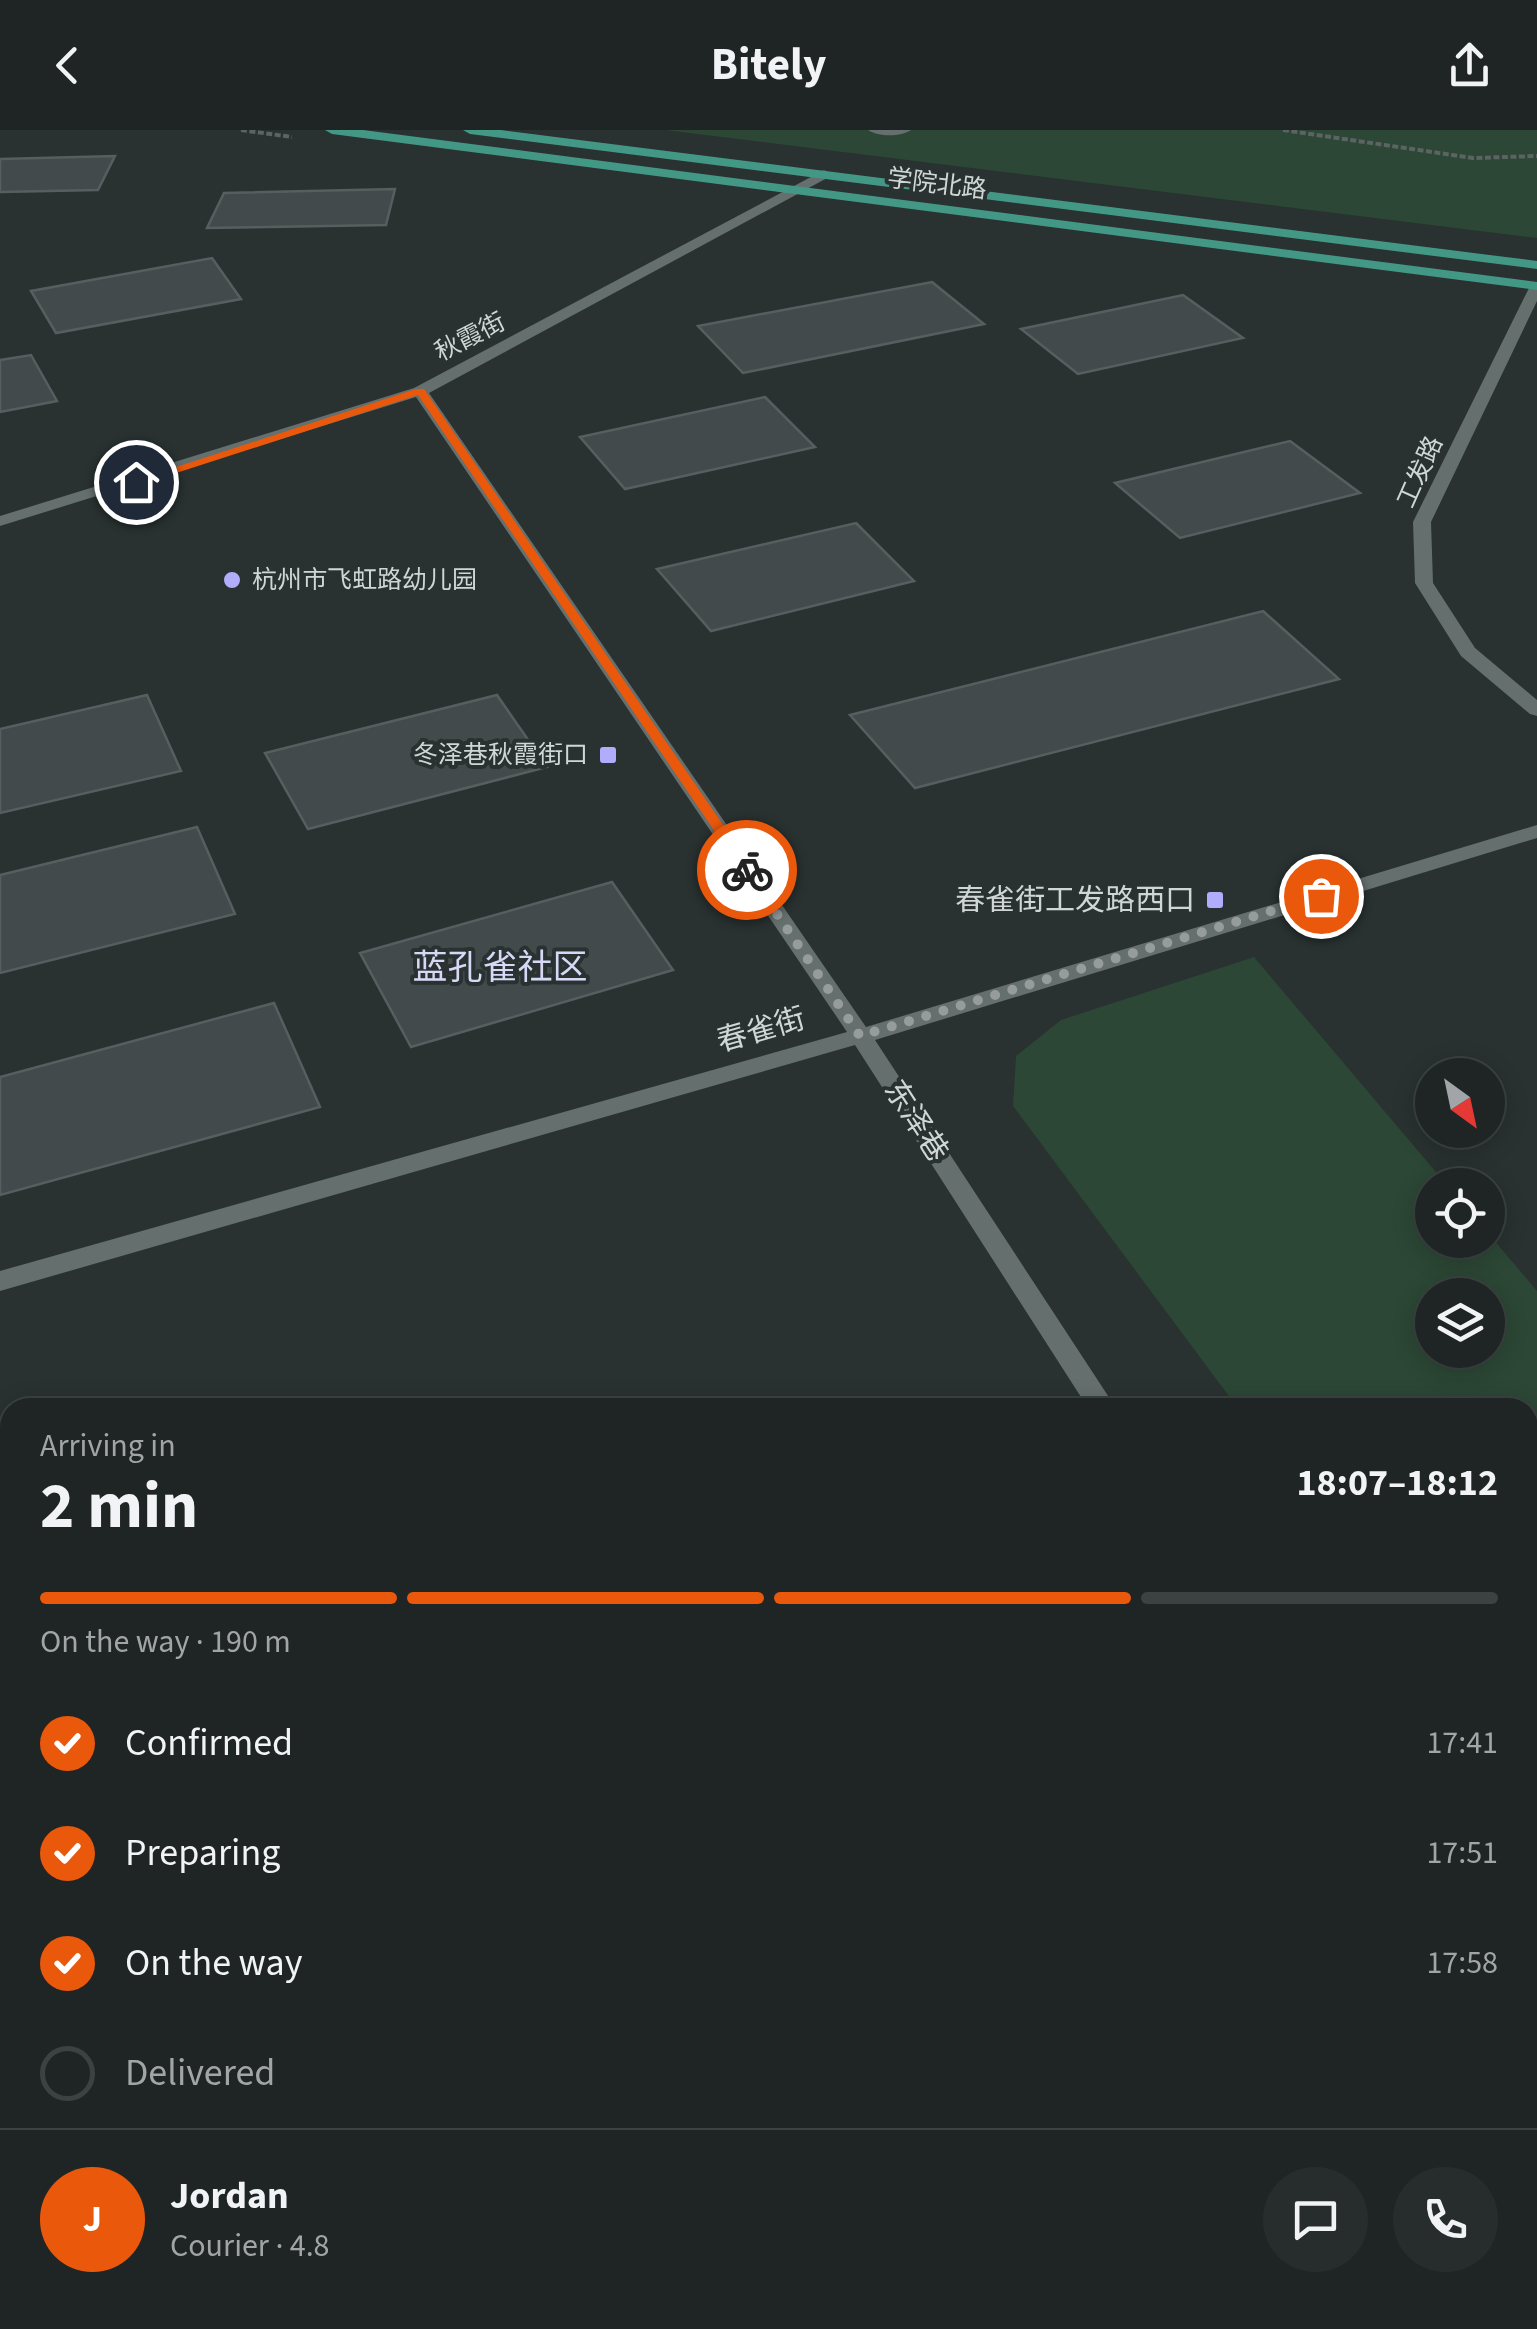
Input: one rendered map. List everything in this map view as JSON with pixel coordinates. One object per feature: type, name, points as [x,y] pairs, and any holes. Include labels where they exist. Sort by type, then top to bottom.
[{"type":"main road","name":"学院北路","points":[[332,130],[1537,286]]},
{"type":"main road","name":"学院北路","points":[[470,130],[1537,264]]},
{"type":"street","points":[[874,130],[904,130]]},
{"type":"street","name":"秋霞街","points":[[0,521],[86,498],[420,391],[824,174]]},
{"type":"street","name":"工发路","points":[[1537,286],[1422,522],[1424,583],[1468,652],[1537,710]]},
{"type":"street","name":"东泽巷","points":[[420,391],[860,1036],[1096,1398]]},
{"type":"street","name":"春雀街","points":[[0,1281],[860,1036],[1537,831]]},
{"type":"path","points":[[1282,130],[1472,158],[1537,156]]},
{"type":"green space","points":[[665,130],[1537,130],[1537,238]]},
{"type":"green space","points":[[1254,957],[1433,1168],[1415,1168],[1415,1258],[1505,1258],[1505,1253],[1537,1291],[1537,1398],[1230,1398],[1013,1106],[1016,1056],[1061,1020]]},
{"type":"building","points":[[115,156],[98,190],[0,192],[0,159]]},
{"type":"building","points":[[395,189],[386,225],[207,228],[224,193]]},
{"type":"building","points":[[212,258],[241,299],[56,333],[31,291]]},
{"type":"building","points":[[932,282],[984,324],[743,373],[698,326]]},
{"type":"building","points":[[1183,295],[1243,338],[1078,374],[1021,329]]},
{"type":"building","points":[[31,355],[57,401],[0,412],[0,360]]},
{"type":"building","points":[[765,397],[815,447],[625,489],[580,437]]},
{"type":"building","points":[[1290,441],[1360,493],[1180,538],[1115,483]]},
{"type":"building","points":[[856,523],[914,581],[711,631],[657,569]]},
{"type":"building","points":[[1263,611],[1339,679],[915,788],[850,715]]},
{"type":"building","points":[[147,695],[181,771],[0,813],[0,729]]},
{"type":"building","points":[[497,695],[547,767],[308,829],[265,753]]},
{"type":"building","points":[[197,827],[235,914],[0,973],[0,875]]},
{"type":"building","points":[[612,882],[673,970],[411,1047],[360,953]]},
{"type":"building","points":[[274,1003],[320,1107],[0,1195],[0,1077]]},
{"type":"way so far","points":[[747,870],[860,1036],[1321,896]]},
{"type":"place","name":"杭州市飞虹路幼儿园","points":[[232,580]]},
{"type":"place","name":"冬泽巷秋霞街口","points":[[608,755]]},
{"type":"place","name":"春雀街工发路西口","points":[[1215,900]]},
{"type":"district","name":"蓝孔雀社区","points":[[500,968]]},
{"type":"route","points":[[136,482],[420,391],[747,870]]}]
